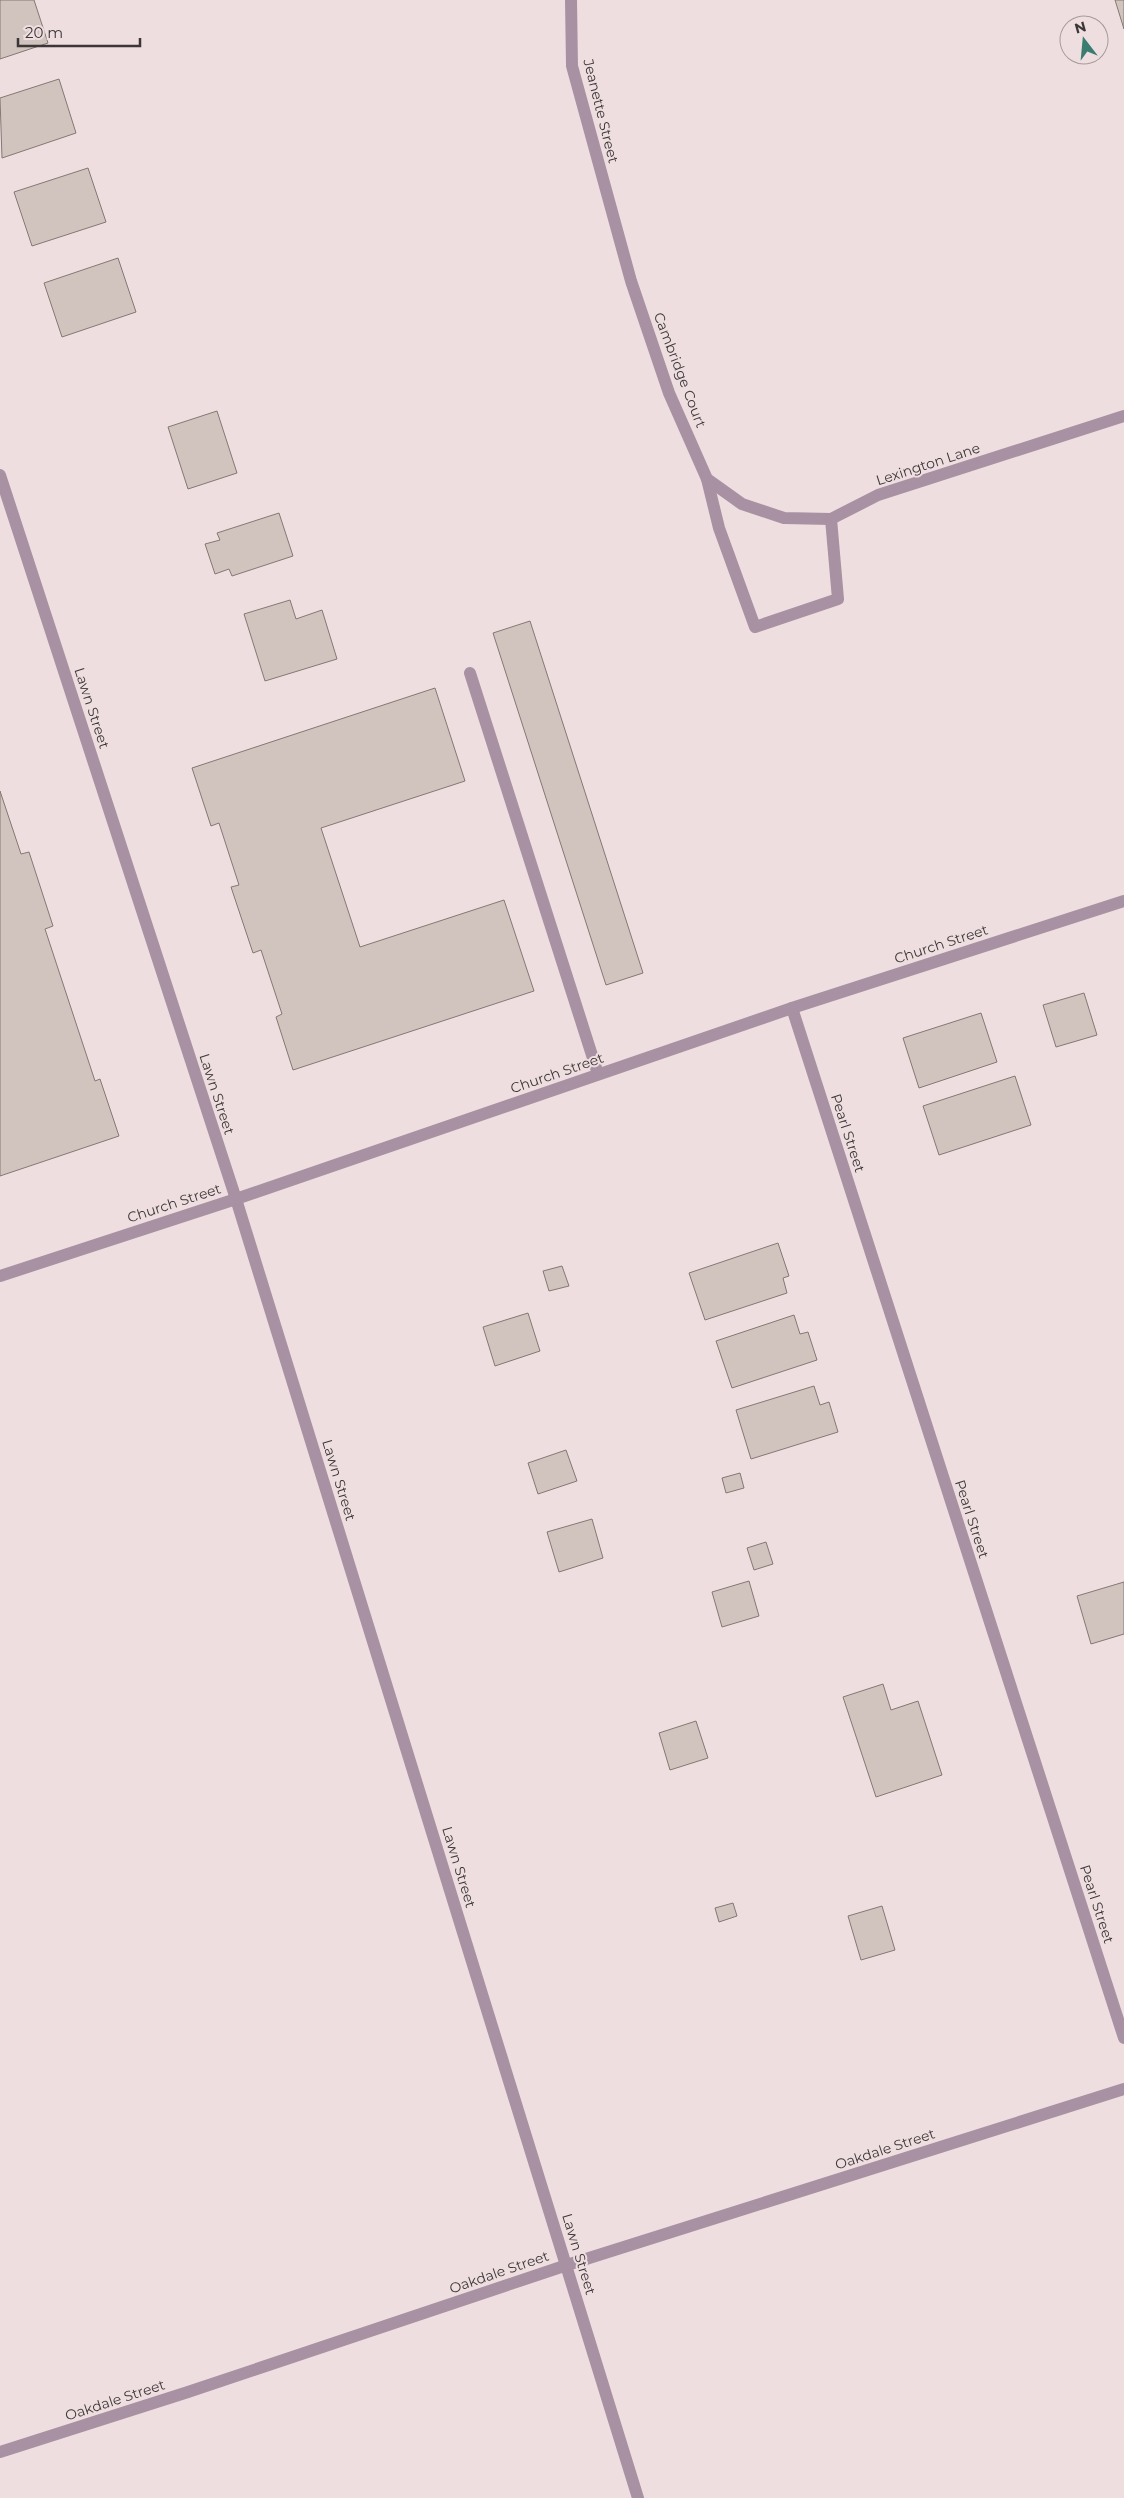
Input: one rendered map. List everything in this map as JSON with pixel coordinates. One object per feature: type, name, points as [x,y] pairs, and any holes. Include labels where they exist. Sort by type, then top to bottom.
[{"type":"street","name":"Jeanette Street","points":[[571,0],[572,66],[616,227]]},
{"type":"street","name":"Cambridge Court","points":[[616,227],[631,281],[669,393],[707,479],[719,528],[755,627],[838,599],[831,519]]},
{"type":"street","name":"Lexington Lane","points":[[707,479],[742,504],[784,518],[831,519],[878,495],[1124,416]]},
{"type":"street","name":"Lawn Street","points":[[0,474],[236,1199],[638,2498]]},
{"type":"street","points":[[470,673],[598,1074]]},
{"type":"street","name":"Church Street","points":[[0,1276],[236,1199],[792,1008],[1124,901]]},
{"type":"street","name":"Pearl Street","points":[[792,1008],[1124,2038]]},
{"type":"street","name":"Oakdale Street","points":[[0,2452],[188,2392],[567,2265],[1124,2089]]},
{"type":"building","points":[[0,0],[34,0],[48,43],[0,59]]},
{"type":"building","points":[[1115,0],[1124,0],[1124,29]]},
{"type":"building","points":[[59,79],[76,133],[2,158],[0,98]]},
{"type":"building","points":[[88,168],[106,222],[32,246],[14,192]]},
{"type":"building","points":[[118,258],[136,312],[62,337],[44,283]]},
{"type":"building","points":[[217,411],[237,473],[188,489],[168,427]]},
{"type":"building","points":[[279,513],[293,556],[232,576],[229,569],[215,574],[205,544],[220,540],[217,533]]},
{"type":"building","points":[[290,600],[296,619],[322,610],[337,659],[265,681],[244,614]]},
{"type":"building","points":[[530,621],[643,973],[606,985],[493,633]]},
{"type":"building","points":[[435,688],[465,781],[321,828],[360,947],[504,900],[534,991],[293,1070],[276,1017],[282,1014],[261,950],[253,953],[231,887],[239,885],[219,823],[211,826],[192,768]]},
{"type":"building","points":[[0,791],[21,854],[29,852],[53,926],[45,929],[95,1081],[100,1079],[119,1136],[0,1176]]},
{"type":"building","points":[[1084,993],[1097,1035],[1056,1047],[1043,1005]]},
{"type":"building","points":[[981,1013],[997,1062],[919,1088],[903,1038]]},
{"type":"building","points":[[1015,1076],[1031,1125],[939,1155],[923,1106]]},
{"type":"building","points":[[778,1243],[789,1276],[783,1278],[787,1293],[705,1320],[689,1273]]},
{"type":"building","points":[[562,1266],[569,1286],[549,1291],[543,1271]]},
{"type":"building","points":[[528,1313],[540,1351],[495,1366],[483,1327]]},
{"type":"building","points":[[794,1315],[800,1334],[808,1332],[817,1360],[732,1388],[716,1341]]},
{"type":"building","points":[[814,1386],[820,1405],[829,1402],[838,1432],[751,1459],[736,1410]]},
{"type":"building","points":[[566,1450],[577,1481],[538,1494],[528,1463]]},
{"type":"building","points":[[740,1473],[744,1488],[726,1493],[722,1478]]},
{"type":"building","points":[[592,1519],[603,1558],[559,1572],[547,1532]]},
{"type":"building","points":[[766,1542],[773,1564],[754,1570],[747,1548]]},
{"type":"building","points":[[749,1581],[759,1616],[722,1627],[712,1592]]},
{"type":"building","points":[[1124,1582],[1124,1634],[1091,1644],[1077,1596]]},
{"type":"building","points":[[883,1684],[891,1710],[918,1701],[942,1775],[876,1797],[843,1697]]},
{"type":"building","points":[[696,1721],[708,1758],[670,1770],[659,1733]]},
{"type":"building","points":[[733,1903],[737,1916],[719,1922],[715,1908]]},
{"type":"building","points":[[882,1906],[895,1950],[861,1960],[848,1916]]}]
